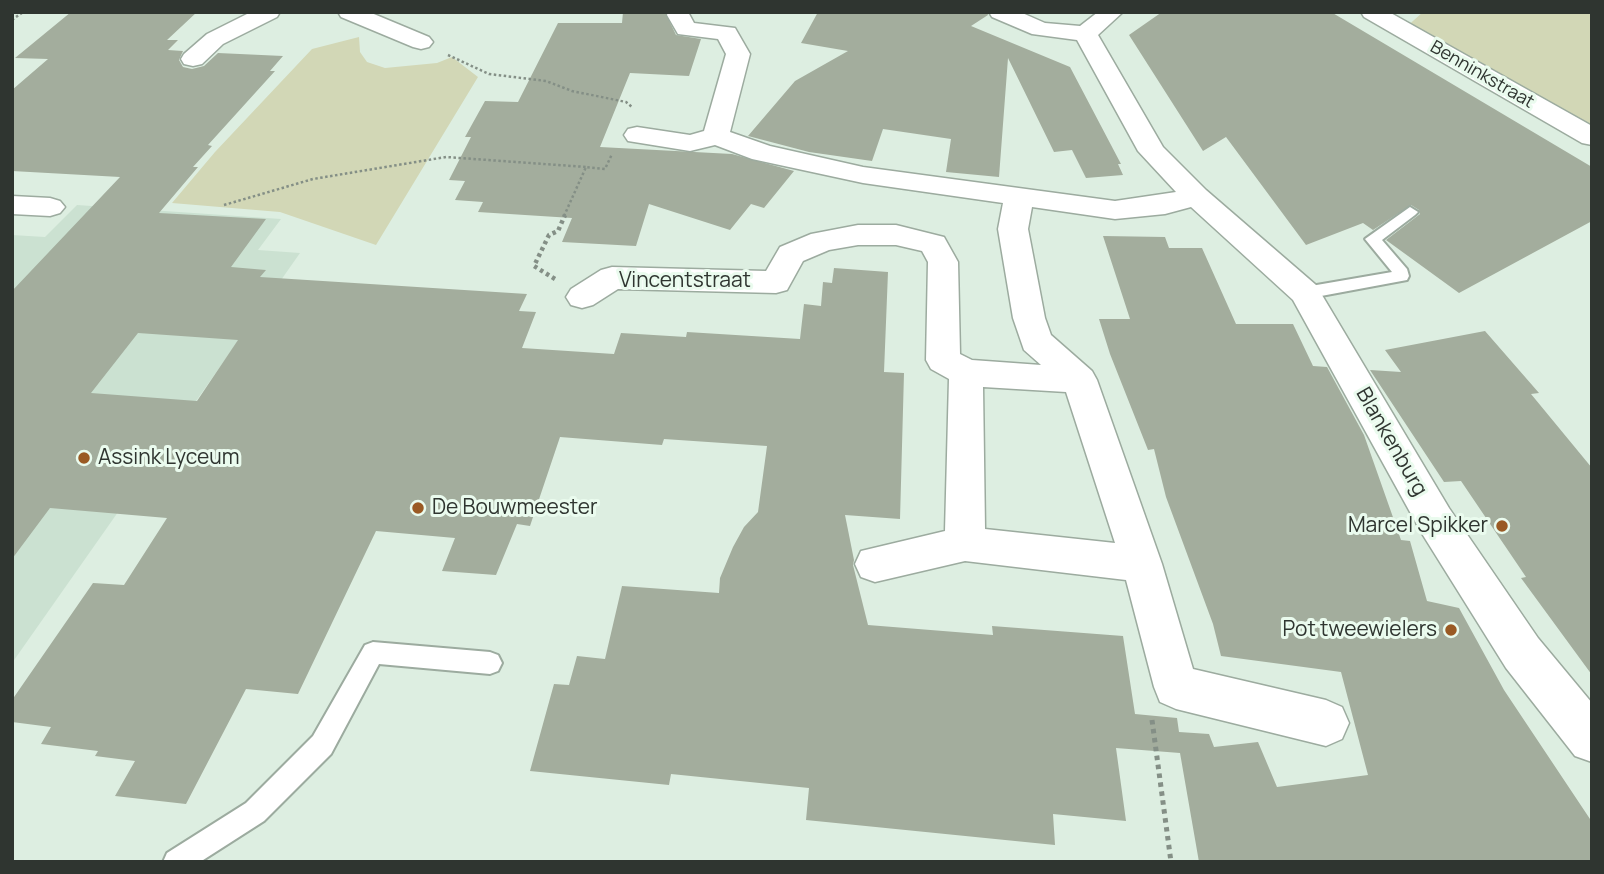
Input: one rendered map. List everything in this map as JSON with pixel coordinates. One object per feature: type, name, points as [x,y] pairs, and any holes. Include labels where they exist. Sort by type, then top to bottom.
[{"type":"street","points":[[193,59],[215,38],[269,12]]},
{"type":"street","points":[[349,12],[421,42]]},
{"type":"street","points":[[1000,12],[1040,29],[1085,34],[1112,12]]},
{"type":"street","name":"Benninkstraat","points":[[1372,12],[1403,19],[1592,137]]},
{"type":"street","points":[[678,15],[685,29],[727,33],[738,54],[716,136]]},
{"type":"street","name":"Blankenburg","points":[[1085,34],[1152,151],[1196,196],[1305,293],[1435,520],[1522,653],[1592,739]]},
{"type":"street","name":"Vincentstraat","points":[[630,133],[690,143],[716,136],[762,153],[860,205],[896,235],[933,244],[943,262],[943,360],[966,373]]},
{"type":"street","name":"Vincentstraat","points":[[582,297],[612,278],[776,282],[791,254],[822,241],[860,205],[1019,198],[1115,210],[1165,205],[1196,196]]},
{"type":"street","points":[[1019,198],[1013,229],[1028,318],[1036,341],[1080,380],[1142,564],[1176,687],[1326,723]]},
{"type":"street","points":[[12,205],[50,207]]},
{"type":"street","points":[[965,544],[966,373],[1080,380]]},
{"type":"street","points":[[875,564],[965,544],[1142,564]]},
{"type":"lane","points":[[1305,293],[1401,276],[1399,269],[1373,239],[1410,212]]},
{"type":"lane","points":[[176,862],[255,811],[322,745],[373,653],[490,663]]},
{"type":"path","points":[[12,20],[23,12]]},
{"type":"path","points":[[224,205],[313,179],[446,157],[605,169],[630,133],[632,107],[626,102],[572,91],[529,77],[489,74],[421,42]]},
{"type":"path","points":[[582,297],[534,266],[549,235],[558,231],[586,167]]},
{"type":"path","points":[[1151,713],[1171,862]]},
{"type":"shaded area","points":[[1423,12],[1592,12],[1592,132],[1404,29]]},
{"type":"shaded area","points":[[359,37],[360,52],[367,62],[385,68],[437,63],[452,57],[478,77],[376,245],[280,212],[172,203],[215,152],[312,49]]},
{"type":"shaded area","name":"Assink Lyceum","points":[[77,205],[281,219],[258,250],[300,253],[12,663],[12,235],[45,237]]},
{"type":"building","points":[[71,12],[197,12],[167,40],[178,40],[168,50],[183,51],[179,60],[183,67],[192,69],[204,66],[218,53],[283,56],[270,71],[275,71],[208,145],[212,146],[193,167],[198,167],[159,213],[266,219],[231,267],[266,270],[260,277],[527,294],[519,311],[536,312],[522,348],[614,354],[621,333],[686,337],[687,332],[800,339],[804,304],[821,306],[823,282],[832,283],[834,268],[888,272],[884,372],[904,373],[900,519],[845,515],[853,565],[868,625],[993,635],[992,626],[1123,636],[1135,714],[1177,718],[1179,732],[1209,734],[1214,747],[1258,742],[1277,787],[1368,775],[1341,672],[1221,656],[1213,624],[1166,497],[1154,449],[1148,450],[1110,354],[1099,319],[1130,319],[1103,236],[1165,237],[1169,248],[1202,248],[1236,324],[1293,324],[1313,366],[1327,367],[1364,435],[1401,540],[1410,541],[1427,601],[1459,608],[1504,690],[1592,822],[1592,862],[1199,862],[1180,753],[1116,748],[1126,821],[1053,814],[1055,845],[806,820],[809,788],[671,774],[669,785],[530,771],[554,684],[569,685],[577,656],[605,659],[622,586],[719,593],[720,578],[733,547],[744,527],[758,512],[767,446],[664,439],[662,445],[560,437],[530,526],[517,524],[496,575],[442,571],[455,538],[376,531],[298,694],[246,689],[186,804],[115,796],[135,761],[95,756],[98,751],[41,744],[51,727],[12,722],[12,700],[93,583],[124,585],[167,518],[50,508],[12,559],[12,291],[120,177],[12,171],[12,90],[48,59],[15,58]],"holes":[[[138,333],[238,340],[197,401],[91,393]]]},
{"type":"building","points":[[623,12],[665,12],[676,35],[701,39],[689,76],[630,73],[600,147],[732,154],[794,171],[764,208],[751,204],[730,230],[649,204],[636,246],[562,242],[572,218],[478,212],[483,202],[455,200],[465,181],[449,180],[471,137],[465,137],[485,101],[518,102],[558,23],[622,23]]},
{"type":"building","points":[[818,12],[987,12],[988,15],[971,26],[1070,67],[1121,164],[1118,164],[1123,175],[1086,178],[1072,150],[1054,152],[1008,58],[999,177],[946,172],[951,139],[883,129],[872,161],[809,152],[748,136],[795,81],[848,51],[801,43]]},
{"type":"building","points":[[1162,12],[1331,12],[1592,167],[1592,221],[1459,293],[1386,240],[1420,214],[1419,210],[1411,205],[1373,230],[1363,223],[1306,245],[1226,137],[1203,151],[1129,35]]},
{"type":"building","points":[[1485,331],[1539,393],[1531,394],[1592,468],[1592,675],[1521,578],[1526,577],[1461,481],[1444,482],[1370,370],[1401,372],[1385,350]]},
{"type":"place","name":"Assink Lyceum","points":[[84,458]]},
{"type":"place","name":"De Bouwmeester","points":[[418,508]]},
{"type":"place","name":"Marcel Spikker","points":[[1502,526]]},
{"type":"place","name":"Pot tweewielers","points":[[1451,630]]}]
